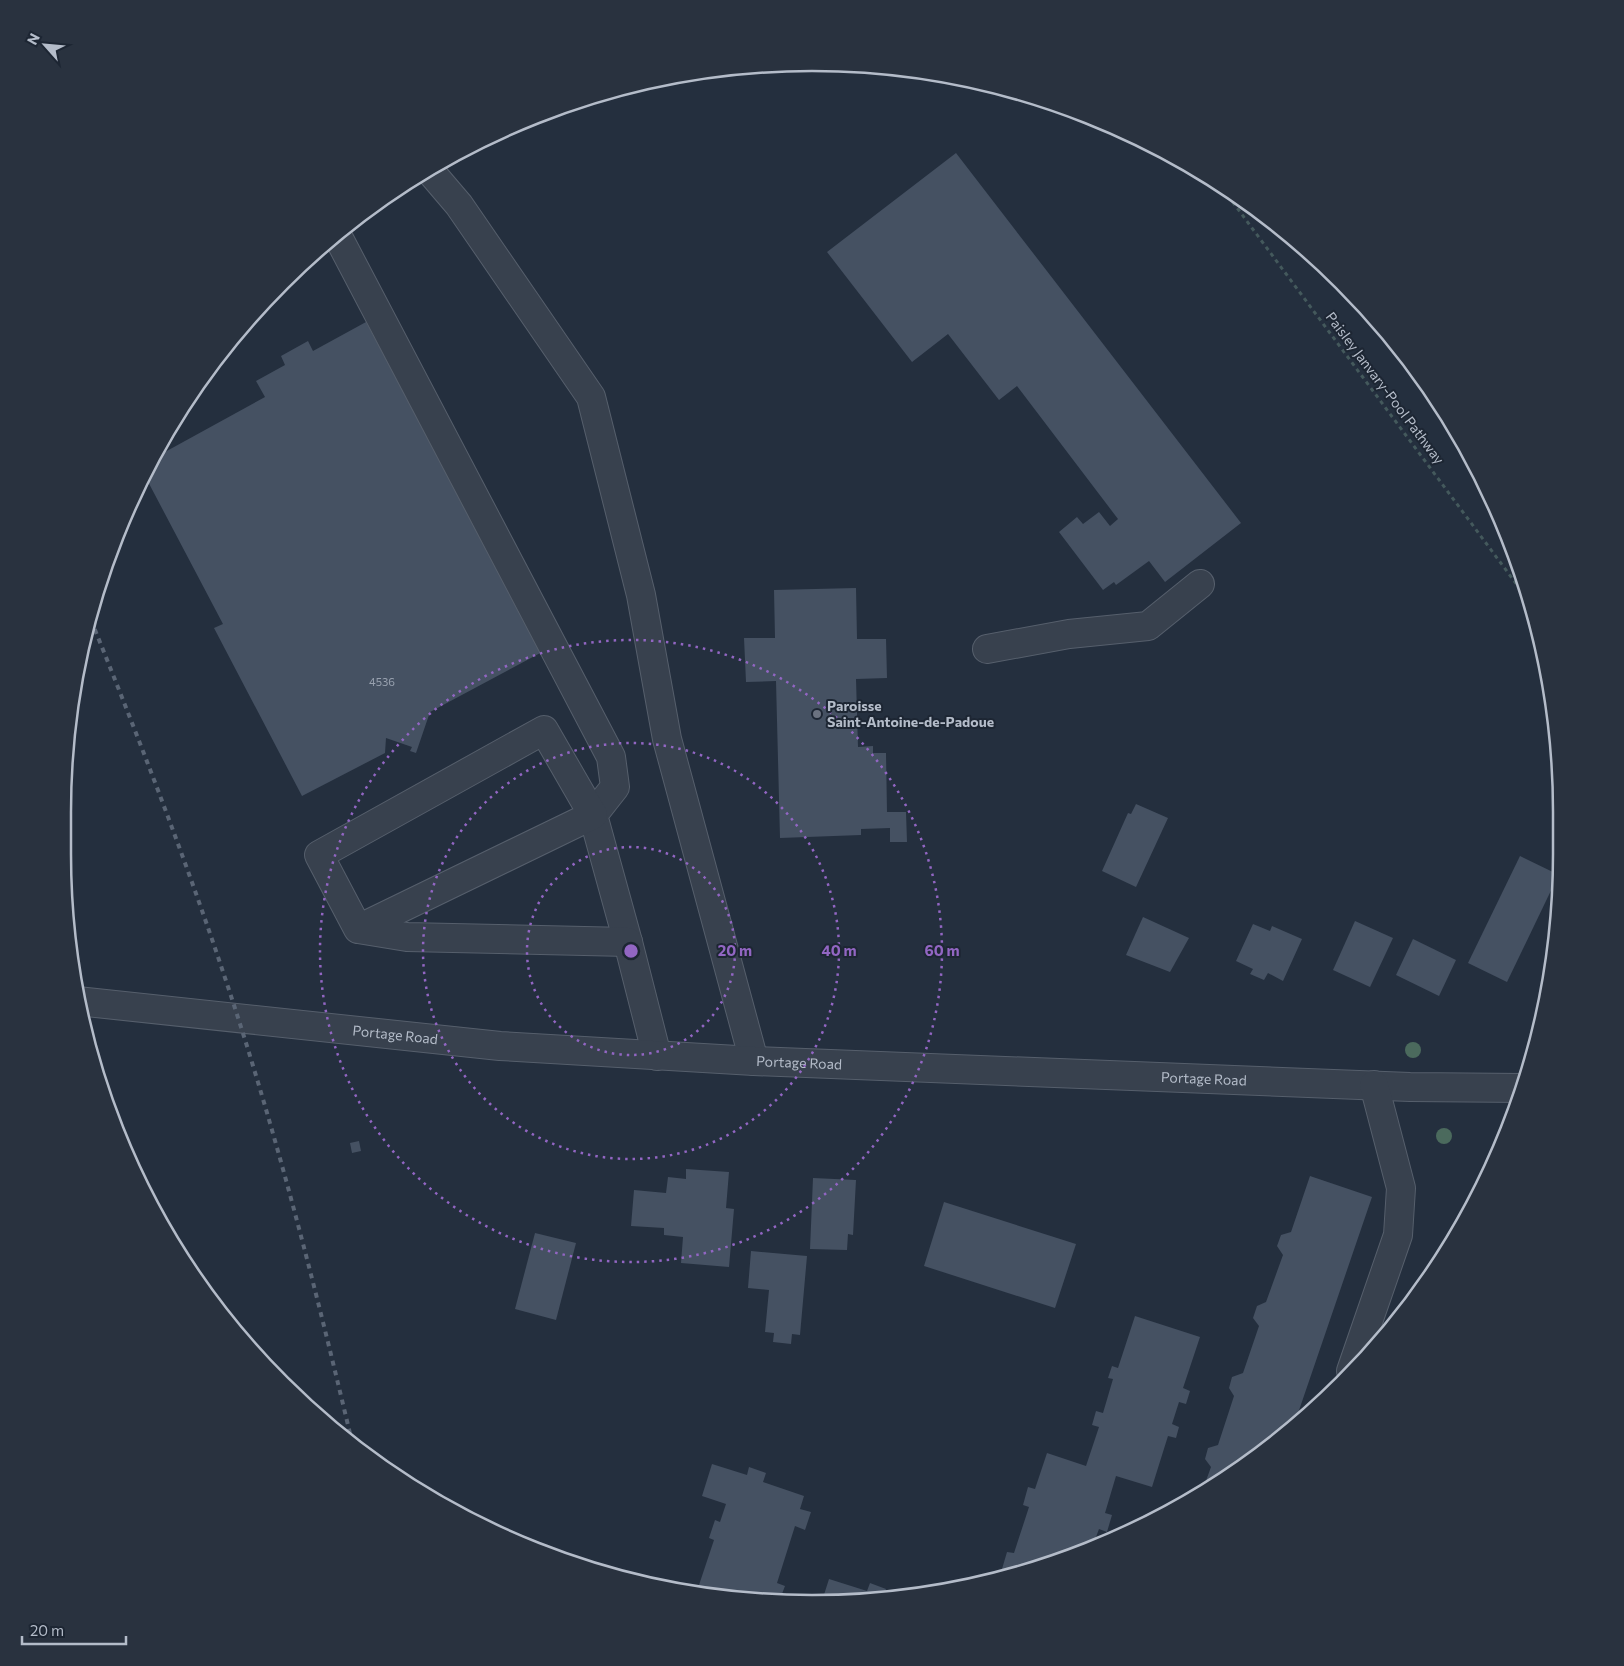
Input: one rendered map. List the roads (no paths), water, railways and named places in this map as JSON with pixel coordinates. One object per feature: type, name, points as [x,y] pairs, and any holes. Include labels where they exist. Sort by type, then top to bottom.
[{"type":"street","points":[[434,175],[459,205],[591,397],[641,595],[667,739],[754,1061]]},
{"type":"street","points":[[340,241],[611,758],[615,787],[593,816],[358,928]]},
{"type":"street","points":[[987,649],[1069,634],[1148,626],[1200,584]]},
{"type":"street","points":[[358,928],[318,855],[544,730],[593,816],[657,1056]]},
{"type":"street","points":[[358,928],[407,936],[628,942]]},
{"type":"street","name":"Portage Road","points":[[86,1002],[500,1046],[657,1056],[1374,1085],[1514,1088]]},
{"type":"street","points":[[1357,1355],[1398,1235],[1401,1188],[1374,1085]]},
{"type":"railway","points":[[94,628],[165,810],[233,1002],[297,1221],[350,1433]]},
{"type":"place","name":"Paroisse Saint-Antoine-de-Padoue","points":[[817,714]]}]
